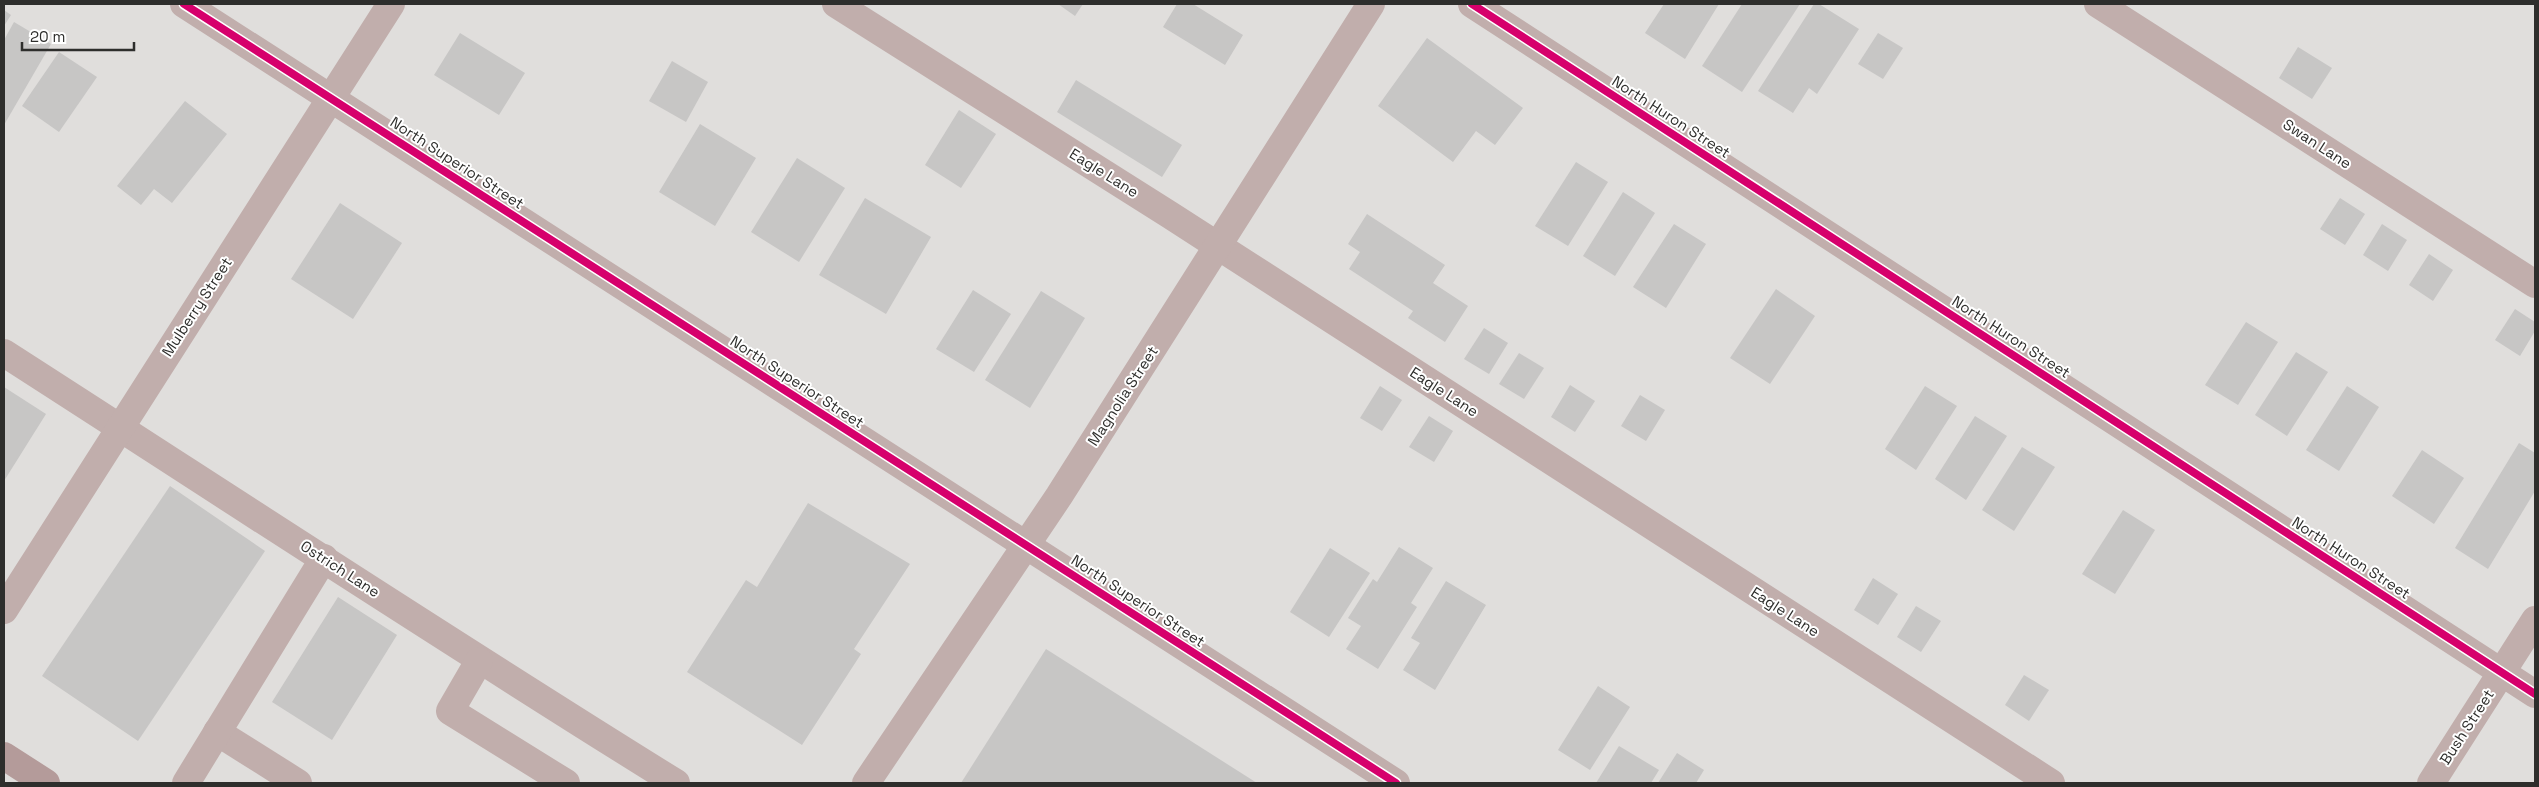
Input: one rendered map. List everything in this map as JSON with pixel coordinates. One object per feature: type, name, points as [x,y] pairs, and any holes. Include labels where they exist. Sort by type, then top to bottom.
[{"type":"main road","points":[[4,756],[46,783]]},
{"type":"street","name":"North Superior Street","points":[[184,4],[1396,783]]},
{"type":"street","name":"Mulberry Street","points":[[4,610],[119,427],[391,4]]},
{"type":"street","name":"Eagle Lane","points":[[836,4],[1218,247],[2051,783]]},
{"type":"street","name":"Magnolia Street","points":[[866,783],[1025,545],[1218,247],[1371,4]]},
{"type":"street","name":"North Huron Street","points":[[1472,4],[2535,694]]},
{"type":"street","name":"Swan Lane","points":[[2098,4],[2535,284]]},
{"type":"street","name":"Ostrich Lane","points":[[4,353],[324,558],[479,661],[676,783]]},
{"type":"street","points":[[186,783],[324,558]]},
{"type":"street","name":"Bush Street","points":[[2431,783],[2535,620]]},
{"type":"street","points":[[479,661],[450,711],[566,783]]},
{"type":"street","points":[[218,732],[298,783]]},
{"type":"building","points":[[1058,4],[1083,4],[1075,16]]},
{"type":"building","points":[[1177,4],[1193,4],[1243,35],[1225,65],[1163,27]]},
{"type":"building","points":[[1664,4],[1719,4],[1685,59],[1645,33]]},
{"type":"building","points":[[1742,4],[1800,4],[1742,92],[1702,66]]},
{"type":"building","points":[[1814,4],[1819,4],[1859,29],[1817,94],[1809,88],[1793,113],[1758,91]]},
{"type":"building","points":[[4,10],[11,15],[4,26]]},
{"type":"building","points":[[14,22],[51,44],[4,125],[4,40]]},
{"type":"building","points":[[460,33],[525,73],[499,115],[434,75]]},
{"type":"building","points":[[1878,33],[1903,48],[1883,79],[1858,64]]},
{"type":"building","points":[[1427,38],[1523,108],[1495,145],[1476,131],[1453,162],[1378,106]]},
{"type":"building","points":[[2298,47],[2332,68],[2312,99],[2279,78]]},
{"type":"building","points":[[59,52],[97,77],[59,132],[22,106]]},
{"type":"building","points":[[672,61],[708,82],[686,122],[649,101]]},
{"type":"building","points":[[1076,80],[1182,145],[1162,177],[1057,112]]},
{"type":"building","points":[[185,101],[227,134],[172,203],[154,189],[141,205],[117,186]]},
{"type":"building","points":[[959,110],[996,134],[961,188],[925,165]]},
{"type":"building","points":[[700,124],[756,158],[715,226],[659,192]]},
{"type":"building","points":[[797,158],[845,188],[799,262],[751,232]]},
{"type":"building","points":[[1576,162],[1608,182],[1568,246],[1535,226]]},
{"type":"building","points":[[1623,192],[1655,213],[1615,276],[1583,256]]},
{"type":"building","points":[[865,198],[931,237],[886,314],[819,275]]},
{"type":"building","points":[[2340,198],[2365,214],[2345,245],[2320,229]]},
{"type":"building","points":[[340,203],[402,243],[353,319],[291,279]]},
{"type":"building","points":[[1367,214],[1445,265],[1433,283],[1468,306],[1445,342],[1408,318],[1413,311],[1349,269],[1360,252],[1348,244]]},
{"type":"building","points":[[1674,224],[1706,244],[1666,308],[1633,287]]},
{"type":"building","points":[[2382,224],[2407,240],[2388,271],[2363,255]]},
{"type":"building","points":[[2429,254],[2453,270],[2433,301],[2409,285]]},
{"type":"building","points":[[1776,289],[1815,316],[1770,384],[1730,358]]},
{"type":"building","points":[[973,290],[1011,314],[974,372],[936,349]]},
{"type":"building","points":[[1041,291],[1085,318],[1030,408],[985,380]]},
{"type":"building","points":[[2515,309],[2535,322],[2535,331],[2520,356],[2495,340]]},
{"type":"building","points":[[2246,322],[2278,342],[2238,405],[2205,385]]},
{"type":"building","points":[[1484,328],[1508,343],[1489,374],[1464,359]]},
{"type":"building","points":[[2296,352],[2328,372],[2287,436],[2255,415]]},
{"type":"building","points":[[1519,353],[1544,368],[1524,399],[1499,384]]},
{"type":"building","points":[[1570,385],[1595,401],[1575,432],[1551,417]]},
{"type":"building","points":[[1380,386],[1402,400],[1382,431],[1360,418]]},
{"type":"building","points":[[1925,386],[1957,406],[1916,470],[1885,449]]},
{"type":"building","points":[[2347,386],[2379,407],[2339,471],[2306,450]]},
{"type":"building","points":[[4,387],[46,414],[4,481]]},
{"type":"building","points":[[1640,395],[1665,410],[1646,441],[1621,426]]},
{"type":"building","points":[[1429,416],[1453,431],[1434,462],[1409,447]]},
{"type":"building","points":[[1975,416],[2007,436],[1966,500],[1935,479]]},
{"type":"building","points":[[2519,443],[2535,453],[2535,491],[2488,569],[2455,548]]},
{"type":"building","points":[[2022,447],[2055,467],[2014,531],[1982,510]]},
{"type":"building","points":[[2422,450],[2464,478],[2434,524],[2392,496]]},
{"type":"building","points":[[170,486],[265,551],[138,741],[42,676]]},
{"type":"building","points":[[808,503],[910,564],[854,649],[861,654],[802,745],[687,672],[746,580],[757,587]]},
{"type":"building","points":[[2123,510],[2155,530],[2115,594],[2082,574]]},
{"type":"building","points":[[1399,547],[1433,568],[1411,603],[1417,607],[1378,669],[1346,649],[1361,626],[1348,618],[1373,579],[1377,582]]},
{"type":"building","points":[[1330,548],[1370,573],[1329,637],[1290,612]]},
{"type":"building","points":[[1873,578],[1898,594],[1878,625],[1854,610]]},
{"type":"building","points":[[1446,581],[1486,605],[1435,690],[1403,670],[1420,643],[1411,638]]},
{"type":"building","points":[[338,597],[397,635],[332,740],[272,702]]},
{"type":"building","points":[[1916,606],[1941,621],[1921,652],[1897,637]]},
{"type":"building","points":[[1046,649],[1257,783],[961,783]]},
{"type":"building","points":[[2024,675],[2049,690],[2029,721],[2005,705]]},
{"type":"building","points":[[1598,686],[1630,707],[1590,770],[1558,750]]},
{"type":"building","points":[[1619,746],[1659,770],[1651,783],[1596,783]]},
{"type":"building","points":[[1677,753],[1704,770],[1696,783],[1658,783]]},
{"type":"cycle path","points":[[184,4],[1396,783]]},
{"type":"cycle path","points":[[1472,4],[2535,694]]}]
